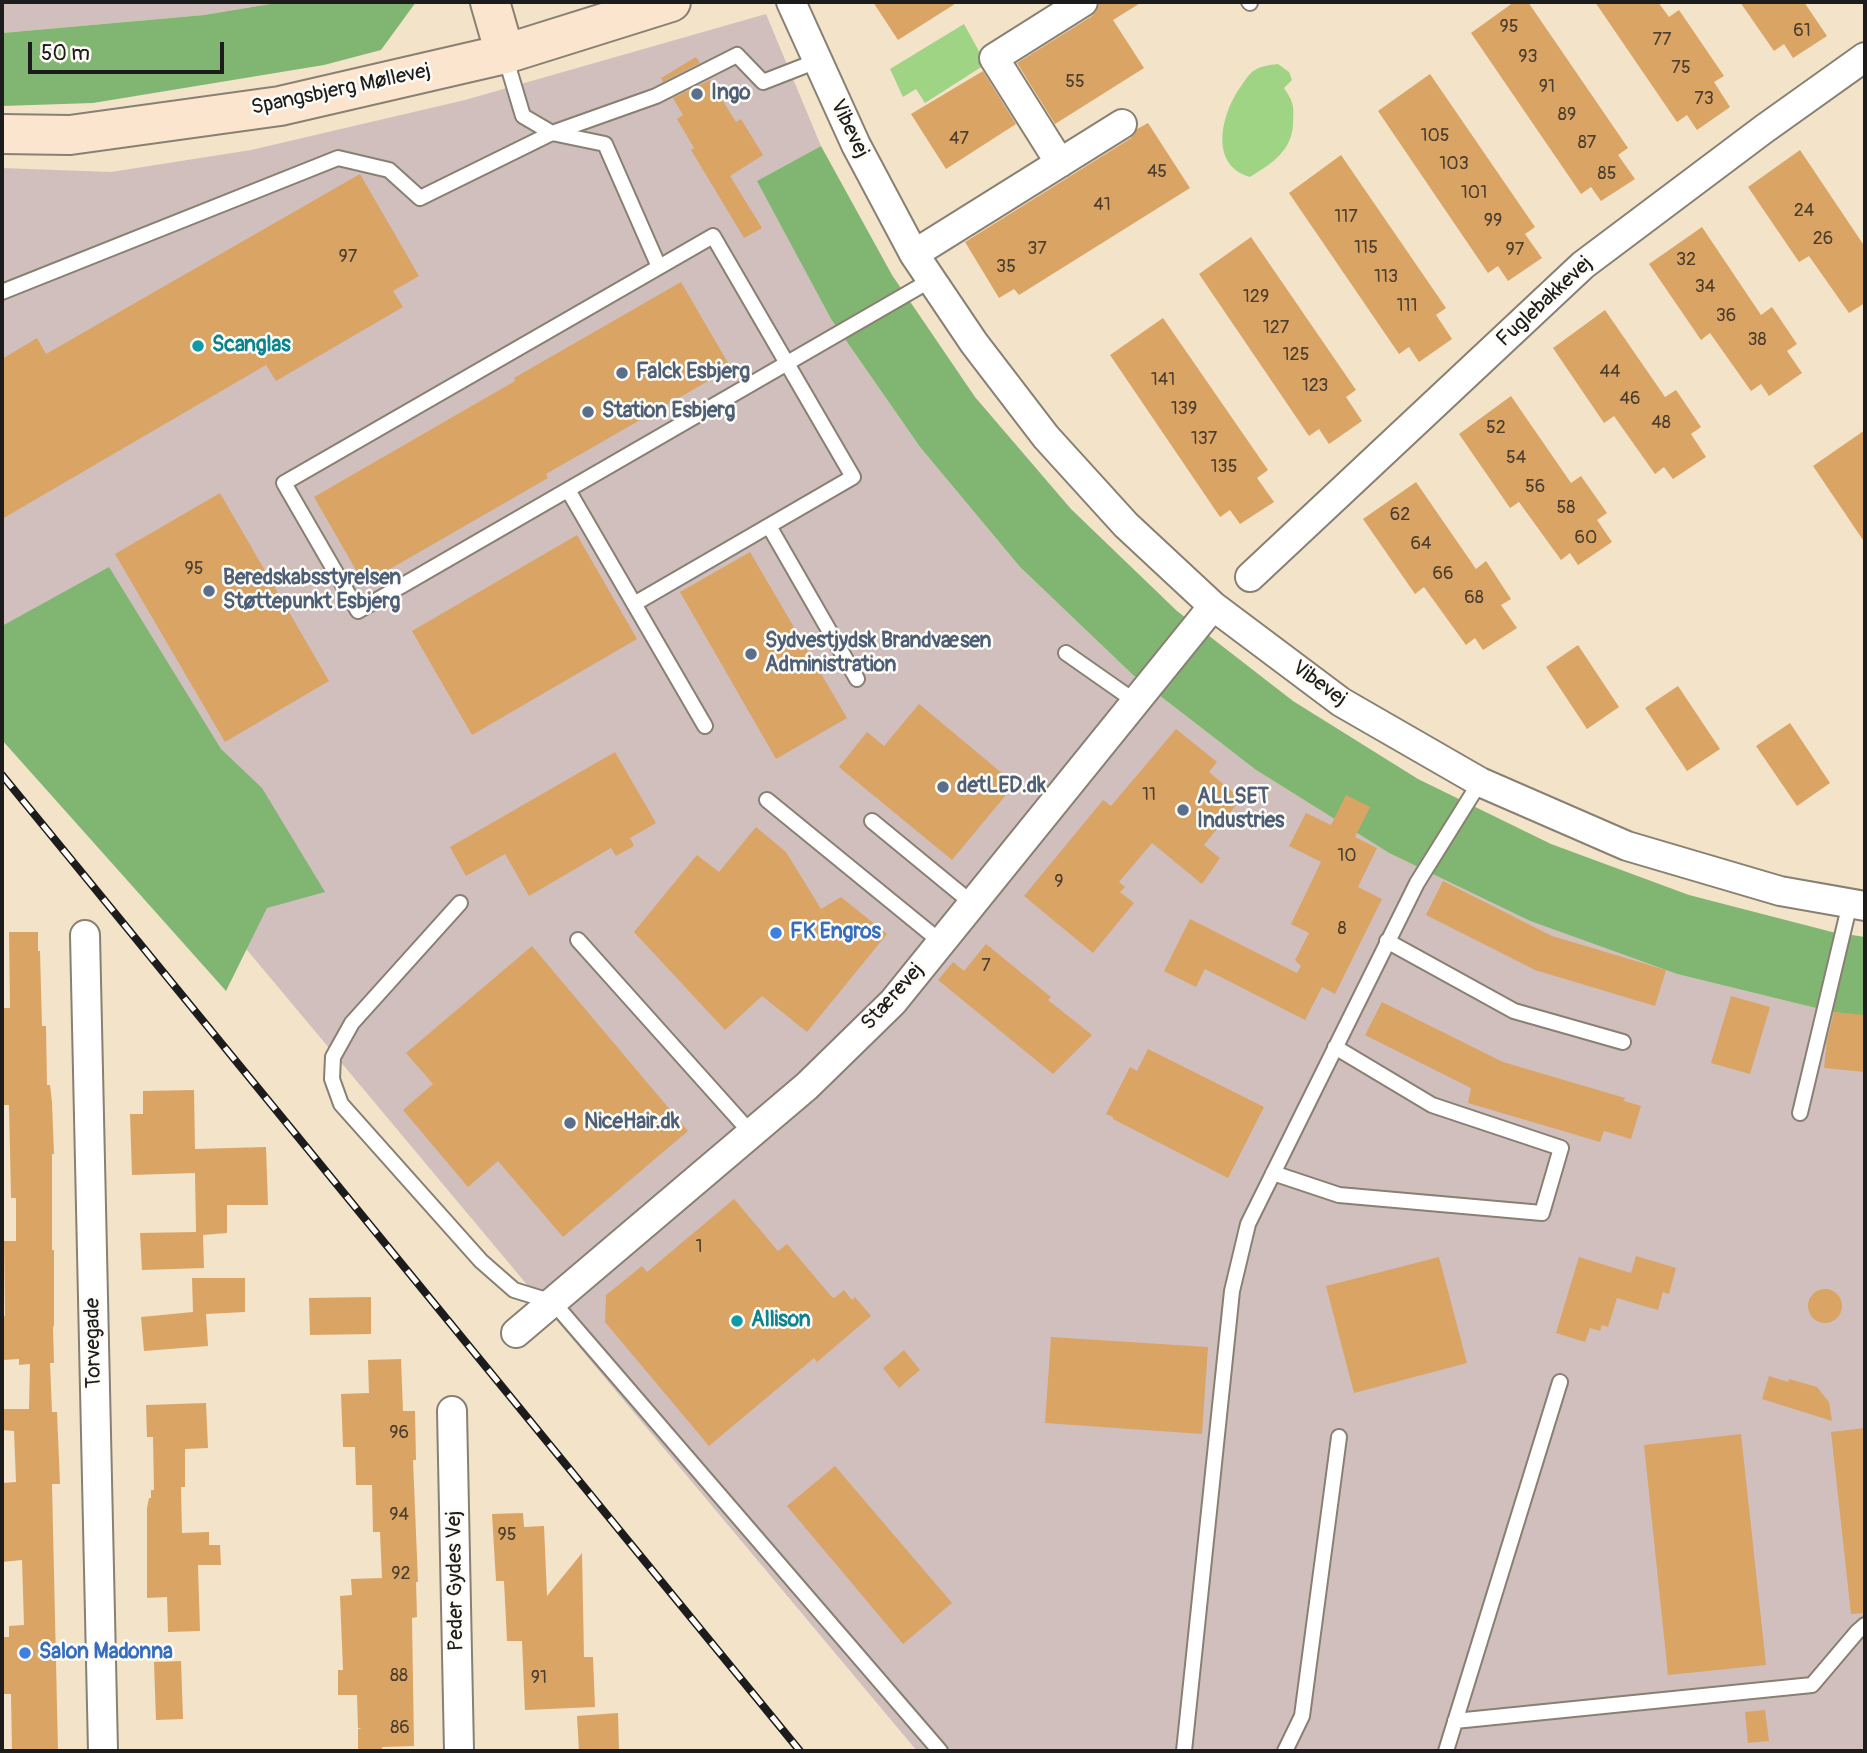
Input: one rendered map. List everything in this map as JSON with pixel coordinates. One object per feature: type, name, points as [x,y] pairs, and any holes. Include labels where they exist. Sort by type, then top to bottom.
[{"type":"street","points":[[490,2],[505,54]]},
{"type":"street","name":"Spangsbjerg Møllevej","points":[[2,134],[70,135],[280,106],[505,54],[671,2]]},
{"type":"street","name":"Vibevej","points":[[791,2],[856,145],[914,254],[974,343],[1046,437],[1126,525],[1213,606],[1341,702],[1480,782],[1627,846],[1780,891],[1858,905]]},
{"type":"street","points":[[1060,163],[994,58],[1083,2]]},
{"type":"street","name":"Fuglebakkevej","points":[[1250,577],[1583,265],[1865,57]]},
{"type":"street","points":[[914,254],[1122,124]]},
{"type":"street","name":"Stærevej","points":[[516,1333],[807,1086],[893,1002],[1213,606]]},
{"type":"street","name":"Torvegade","points":[[85,935],[103,1751]]},
{"type":"street","name":"Peder Gydes Vej","points":[[452,1411],[459,1751]]},
{"type":"lane","points":[[505,54],[523,116],[552,133],[606,144],[659,267]]},
{"type":"lane","points":[[2,292],[338,158],[389,170],[420,198],[552,133],[656,96],[737,55],[763,82],[817,61]]},
{"type":"lane","points":[[634,604],[853,477],[787,363],[713,236],[284,483],[358,611],[568,490],[787,363],[931,280]]},
{"type":"lane","points":[[568,490],[705,726]]},
{"type":"lane","points":[[769,526],[857,679]]},
{"type":"lane","points":[[1066,653],[1136,702]]},
{"type":"lane","points":[[1184,1751],[1232,1291],[1248,1224],[1417,883],[1480,782]]},
{"type":"lane","points":[[766,800],[941,942]]},
{"type":"lane","points":[[872,821],[972,904]]},
{"type":"lane","points":[[460,903],[352,1023],[332,1057],[332,1079],[341,1104],[481,1261],[514,1290],[553,1302],[940,1751]]},
{"type":"lane","points":[[1800,1113],[1858,905]]},
{"type":"lane","points":[[578,940],[751,1133]]},
{"type":"lane","points":[[1387,941],[1514,1010],[1623,1042]]},
{"type":"lane","points":[[1273,1173],[1339,1195],[1542,1213],[1561,1148],[1432,1105],[1335,1047]]},
{"type":"lane","points":[[1446,1751],[1560,1382]]},
{"type":"lane","points":[[1285,1751],[1302,1716],[1339,1437]]},
{"type":"lane","points":[[1455,1721],[1812,1685],[1865,1625]]},
{"type":"shaded area","points":[[2,2],[282,2],[204,15],[2,33]]},
{"type":"shaded area","points":[[766,14],[821,146],[758,181],[831,319],[920,447],[1020,567],[1133,675],[1256,770],[1389,853],[1530,921],[1677,974],[1828,1011],[1865,1017],[1865,1751],[917,1751],[2,657],[2,168],[111,172],[251,150],[465,100]]},
{"type":"green space","points":[[282,2],[416,2],[381,50],[324,65],[93,103],[2,106],[2,33],[204,15]]},
{"type":"green space","points":[[964,24],[986,64],[925,103],[916,89],[903,97],[890,69]]},
{"type":"green space","points":[[1278,64],[1289,72],[1292,80],[1284,88],[1293,105],[1292,133],[1279,156],[1250,177],[1237,171],[1228,162],[1224,151],[1222,139],[1227,112],[1248,76],[1261,67]]},
{"type":"green space","points":[[821,146],[892,275],[975,397],[1071,509],[1177,611],[1293,701],[1418,779],[1551,844],[1689,895],[1832,932],[1865,937],[1865,1017],[1828,1011],[1677,974],[1530,921],[1389,853],[1256,770],[1133,675],[1020,567],[920,447],[831,319],[757,181]]},
{"type":"green space","points":[[109,567],[221,749],[262,788],[325,892],[267,908],[226,991],[2,740],[2,626]]},
{"type":"building","points":[[873,2],[958,2],[898,40]]},
{"type":"building","points":[[1100,2],[1142,2],[1113,20],[1144,68],[1055,124],[1017,63],[1092,16]]},
{"type":"building","points":[[1514,2],[1528,2],[1628,148],[1618,155],[1635,179],[1601,201],[1591,187],[1581,194],[1471,33]]},
{"type":"building","points":[[1595,2],[1658,2],[1669,17],[1679,10],[1724,76],[1714,82],[1730,107],[1697,130],[1687,115],[1677,122]]},
{"type":"building","points":[[1740,2],[1804,2],[1827,36],[1793,58],[1784,44],[1774,51]]},
{"type":"building","points":[[696,57],[700,63],[663,82],[661,78]]},
{"type":"building","points":[[983,71],[1016,124],[946,169],[911,114]]},
{"type":"building","points":[[1430,74],[1535,227],[1525,234],[1542,258],[1508,281],[1498,266],[1488,273],[1378,111]]},
{"type":"building","points":[[710,80],[736,122],[741,119],[763,155],[730,176],[762,228],[744,238],[691,150],[694,148],[677,119],[683,115],[673,98]]},
{"type":"building","points":[[1148,123],[1190,188],[1019,295],[1014,289],[999,298],[965,242],[1131,138],[1137,129]]},
{"type":"building","points":[[1800,150],[1865,247],[1865,303],[1849,313],[1809,256],[1799,262],[1748,187]]},
{"type":"building","points":[[1341,155],[1446,308],[1436,315],[1452,339],[1419,362],[1409,347],[1399,354],[1289,193]]},
{"type":"building","name":"Scanglas","points":[[360,174],[419,276],[393,291],[403,307],[276,381],[266,365],[2,519],[2,359],[37,338],[46,354]]},
{"type":"building","points":[[1702,227],[1761,315],[1772,307],[1797,344],[1787,351],[1802,373],[1769,396],[1761,384],[1751,391],[1710,333],[1701,340],[1649,264]]},
{"type":"building","points":[[1251,237],[1356,390],[1346,397],[1362,421],[1329,444],[1319,429],[1309,436],[1199,274]]},
{"type":"building","points":[[681,282],[731,368],[546,474],[548,478],[364,584],[314,497]]},
{"type":"building","points":[[1605,310],[1665,397],[1676,390],[1701,427],[1691,434],[1706,457],[1673,479],[1664,467],[1655,474],[1614,416],[1604,423],[1553,348]]},
{"type":"building","points":[[1163,318],[1268,470],[1257,478],[1274,502],[1240,524],[1230,510],[1220,517],[1110,355]]},
{"type":"building","points":[[1511,396],[1571,483],[1581,476],[1607,513],[1597,520],[1612,542],[1578,565],[1570,553],[1561,560],[1519,502],[1510,508],[1459,434]]},
{"type":"building","points":[[1865,430],[1865,543],[1813,466]]},
{"type":"building","points":[[1416,482],[1476,569],[1486,561],[1511,599],[1501,605],[1517,628],[1483,650],[1475,638],[1466,645],[1424,587],[1415,594],[1363,519]]},
{"type":"building","points":[[220,493],[329,681],[225,742],[115,554]]},
{"type":"building","points":[[577,535],[637,639],[472,735],[412,631]]},
{"type":"building","points":[[750,552],[847,718],[776,759],[680,592]]},
{"type":"building","points":[[1578,645],[1619,707],[1587,729],[1546,667]]},
{"type":"building","points":[[1678,686],[1720,749],[1687,771],[1645,708]]},
{"type":"building","points":[[919,704],[1015,784],[952,860],[839,767],[867,732],[884,746]]},
{"type":"building","points":[[1790,723],[1830,783],[1797,806],[1756,746]]},
{"type":"building","points":[[1176,729],[1217,762],[1209,772],[1241,799],[1204,845],[1220,858],[1202,884],[1152,843],[1119,882],[1125,887],[1120,892],[1134,903],[1093,953],[1024,896],[1103,800],[1111,806]]},
{"type":"building","points":[[615,752],[656,823],[630,838],[634,846],[616,856],[611,848],[529,896],[505,854],[466,876],[450,847]]},
{"type":"building","points":[[1346,795],[1370,807],[1355,837],[1377,848],[1358,887],[1382,899],[1335,994],[1322,987],[1305,1020],[1205,969],[1196,987],[1164,971],[1190,919],[1297,973],[1301,966],[1295,960],[1309,933],[1291,924],[1321,862],[1289,846],[1306,813],[1331,825]]},
{"type":"building","points":[[756,827],[786,852],[821,909],[841,897],[887,934],[807,1032],[762,996],[725,1030],[634,932],[697,855],[719,872]]},
{"type":"building","points":[[1443,881],[1552,936],[1666,970],[1655,1006],[1535,970],[1426,915]]},
{"type":"building","points":[[9,932],[38,932],[42,1026],[46,1026],[47,1085],[50,1085],[52,1102],[54,1363],[50,1363],[52,1412],[57,1412],[60,1484],[52,1484],[58,1751],[12,1751],[11,1694],[2,1694],[2,1637],[9,1637],[9,1626],[24,1625],[22,1560],[2,1562],[2,1483],[16,1482],[14,1431],[2,1430],[2,1409],[29,1409],[30,1364],[19,1365],[19,1359],[2,1360],[2,1316],[5,1316],[4,1241],[16,1241],[16,1198],[11,1198],[9,1105],[3,1105],[2,1077],[2,1008],[10,1008]]},
{"type":"building","points":[[986,944],[1051,997],[1048,1000],[1092,1035],[1053,1074],[938,980],[953,962],[964,971]]},
{"type":"building","points":[[532,946],[688,1131],[563,1237],[498,1161],[468,1187],[403,1110],[433,1084],[406,1053]]},
{"type":"building","points":[[1731,996],[1770,1007],[1750,1074],[1711,1063]]},
{"type":"building","points":[[1382,1002],[1503,1062],[1625,1098],[1624,1101],[1641,1106],[1631,1139],[1604,1131],[1600,1142],[1468,1103],[1471,1088],[1365,1035]]},
{"type":"building","points":[[1834,1012],[1865,1015],[1865,1072],[1824,1068]]},
{"type":"building","points":[[1148,1049],[1264,1107],[1228,1178],[1106,1114],[1130,1067],[1137,1071]]},
{"type":"building","points":[[194,1090],[195,1149],[266,1147],[268,1205],[227,1205],[227,1233],[203,1235],[204,1268],[142,1270],[140,1233],[196,1232],[195,1173],[132,1175],[130,1114],[143,1114],[143,1091]]},
{"type":"building","name":"Allison","points":[[734,1199],[778,1251],[787,1244],[831,1296],[834,1298],[844,1290],[852,1300],[855,1297],[871,1316],[817,1362],[814,1358],[709,1446],[605,1322],[606,1295],[642,1266],[647,1272]]},
{"type":"building","points":[[1636,1256],[1676,1268],[1669,1294],[1663,1292],[1658,1310],[1617,1298],[1608,1327],[1602,1325],[1600,1331],[1590,1328],[1585,1342],[1556,1333],[1579,1257],[1631,1273]]},
{"type":"building","points":[[1439,1257],[1467,1363],[1354,1393],[1326,1286]]},
{"type":"building","points":[[192,1278],[245,1278],[245,1312],[206,1314],[208,1346],[144,1351],[141,1317],[193,1312]]},
{"type":"building","points":[[1825,1289],[1837,1294],[1842,1306],[1837,1318],[1825,1323],[1813,1318],[1808,1306],[1813,1294]]},
{"type":"building","points":[[371,1297],[371,1334],[310,1335],[309,1298]]},
{"type":"building","points":[[1051,1337],[1208,1347],[1202,1434],[1045,1423]]},
{"type":"building","points":[[904,1350],[920,1370],[899,1388],[883,1368]]},
{"type":"building","points":[[401,1359],[403,1411],[415,1411],[416,1460],[413,1460],[418,1582],[417,1617],[412,1618],[414,1746],[382,1747],[382,1751],[358,1751],[358,1729],[362,1729],[358,1728],[357,1695],[338,1695],[338,1670],[343,1670],[340,1596],[352,1595],[351,1579],[382,1578],[380,1532],[373,1532],[372,1485],[356,1485],[355,1447],[343,1447],[341,1394],[369,1393],[368,1360]]},
{"type":"building","points":[[1769,1376],[1817,1387],[1829,1402],[1832,1421],[1762,1399]]},
{"type":"building","points":[[206,1403],[208,1448],[185,1449],[185,1487],[181,1487],[182,1533],[209,1532],[209,1545],[220,1545],[221,1565],[198,1565],[200,1631],[168,1632],[167,1597],[147,1598],[147,1508],[151,1490],[154,1490],[153,1437],[147,1437],[146,1405]]},
{"type":"building","points":[[1865,1428],[1865,1613],[1851,1614],[1831,1432]]},
{"type":"building","points":[[1741,1434],[1766,1665],[1668,1675],[1644,1445]]},
{"type":"building","points":[[835,1466],[952,1603],[903,1644],[787,1506]]},
{"type":"building","points":[[523,1513],[524,1527],[544,1526],[547,1596],[582,1553],[584,1657],[593,1657],[595,1707],[525,1710],[522,1641],[507,1641],[504,1581],[496,1581],[492,1514]]},
{"type":"building","points":[[181,1661],[183,1719],[156,1720],[154,1662]]},
{"type":"building","points":[[1765,1710],[1769,1741],[1748,1743],[1745,1712]]},
{"type":"building","points":[[618,1713],[619,1751],[579,1751],[577,1716]]},
{"type":"railway","points":[[2,775],[800,1751]]},
{"type":"place","name":"Ingo","points":[[697,94]]},
{"type":"place","name":"Scanglas","points":[[198,346]]},
{"type":"place","name":"Falck Esbjerg","points":[[622,373]]},
{"type":"place","name":"Station Esbjerg","points":[[588,412]]},
{"type":"place","name":"Beredskabsstyrelsen Støttepunkt Esbjerg","points":[[209,591]]},
{"type":"place","name":"Sydvestjydsk Brandvæsen Administration","points":[[751,654]]},
{"type":"place","name":"detLED.dk","points":[[943,787]]},
{"type":"place","name":"ALLSET Industries","points":[[1183,810]]},
{"type":"place","name":"FK Engros","points":[[776,933]]},
{"type":"place","name":"NiceHair.dk","points":[[570,1123]]},
{"type":"place","name":"Allison","points":[[737,1321]]},
{"type":"place","name":"Salon Madonna","points":[[25,1653]]}]
